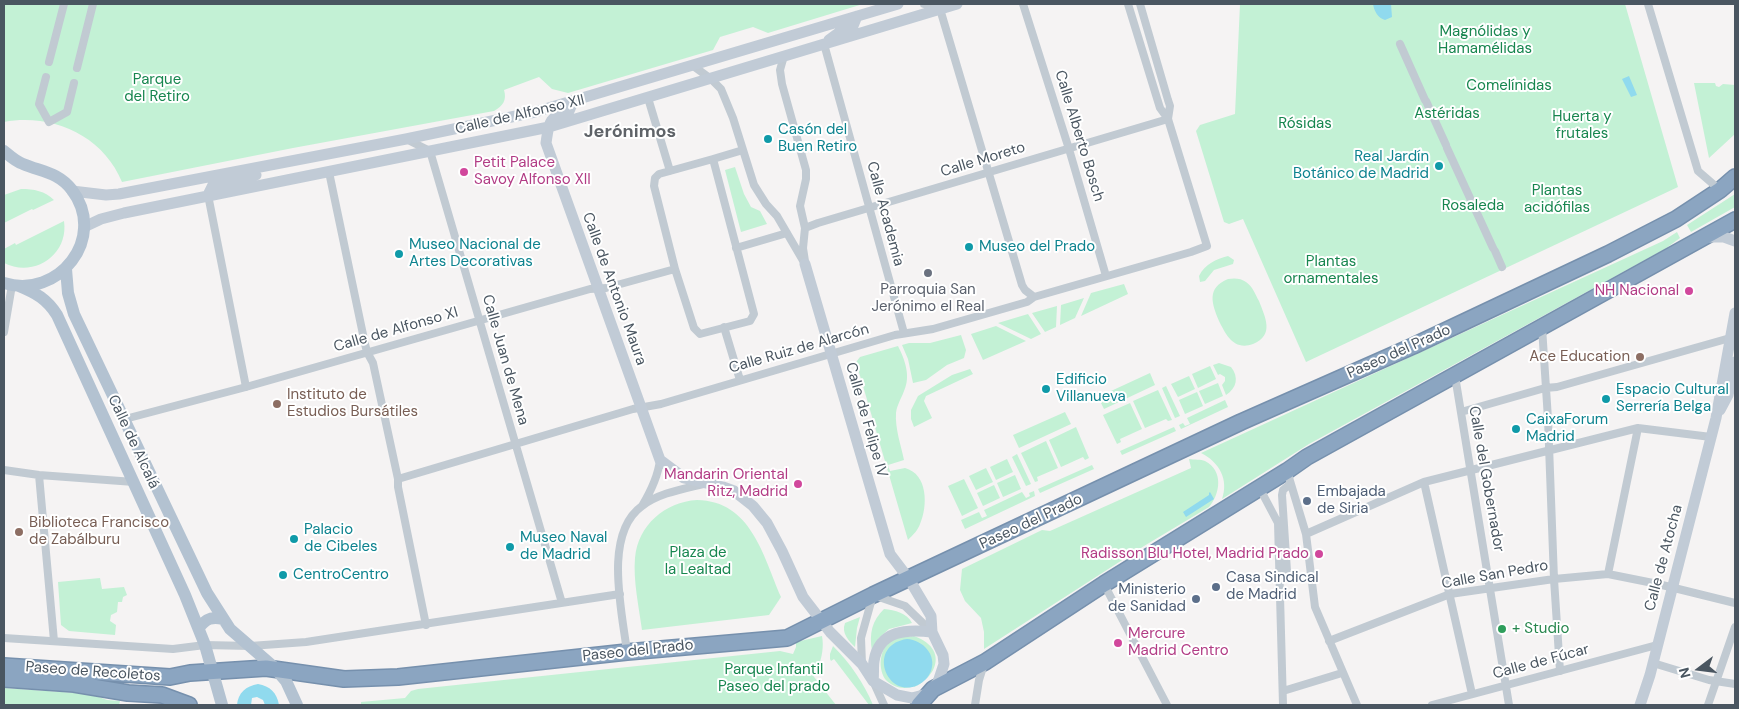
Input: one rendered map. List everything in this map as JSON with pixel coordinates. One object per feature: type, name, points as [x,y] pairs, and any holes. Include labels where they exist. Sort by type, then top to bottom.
[{"type":"highway","name":"Paseo del Prado","points":[[212,672],[275,668],[344,678],[398,677],[627,652],[782,640],[794,636],[873,595],[1241,422],[1413,346],[1608,254],[1676,219],[1720,190],[1735,177]]},
{"type":"highway","points":[[919,705],[933,689],[985,662],[1104,584],[1259,487],[1288,478],[1307,457],[1735,220]]},
{"type":"highway","name":"Paseo de Recoletos","points":[[4,666],[170,678],[190,673],[212,672]]},
{"type":"highway","name":"Paseo de Recoletos","points":[[4,679],[74,684],[128,693],[162,695],[189,705]]},
{"type":"main road","points":[[4,151],[14,160],[47,171],[60,179],[72,191],[79,204],[84,227],[80,248],[66,269],[40,284],[11,285]]},
{"type":"main road","name":"Calle de Alcalá","points":[[66,269],[68,293],[74,314],[204,586],[230,630],[275,668],[286,681],[297,705]]},
{"type":"main road","name":"Calle de Alcalá","points":[[11,285],[43,297],[57,315],[199,628],[222,705]]},
{"type":"main road","points":[[199,628],[207,619],[212,617],[223,619]]},
{"type":"street","points":[[49,62],[64,4]]},
{"type":"street","points":[[77,68],[93,4]]},
{"type":"street","name":"Calle de Alfonso XII","points":[[72,191],[106,195],[119,194],[406,140],[535,112],[898,4]]},
{"type":"street","points":[[924,4],[940,9],[1022,286],[1034,296]]},
{"type":"street","name":"Calle de Alfonso XII","points":[[84,227],[101,218],[549,127],[957,4]]},
{"type":"street","name":"Calle Alberto Bosch","points":[[1023,4],[1069,148],[1106,276]]},
{"type":"street","points":[[1128,4],[1160,108],[1168,119]]},
{"type":"street","points":[[1140,4],[1170,106],[1168,119]]},
{"type":"street","points":[[1648,4],[1698,171],[1720,190]]},
{"type":"street","points":[[824,44],[844,29],[853,26],[856,16]]},
{"type":"street","name":"Calle Academia","points":[[824,44],[904,333]]},
{"type":"street","points":[[1400,44],[1502,267]]},
{"type":"street","name":"Calle de Felipe IV","points":[[784,56],[780,70],[782,84],[806,170],[806,180],[800,206],[805,228],[803,248],[805,264],[890,554],[909,579],[931,616],[932,632]]},
{"type":"street","name":"Calle de Felipe IV","points":[[692,65],[711,78],[724,94],[754,185],[766,204],[778,216],[805,264]]},
{"type":"street","points":[[46,76],[39,104],[49,122],[67,112],[74,83]]},
{"type":"street","points":[[648,98],[670,171]]},
{"type":"street","points":[[549,127],[557,115],[569,111],[573,102]]},
{"type":"street","name":"Calle Moreto","points":[[805,228],[1168,119]]},
{"type":"street","name":"Calle Ruiz de Alarcón","points":[[398,479],[640,407],[661,404],[904,333],[933,329],[1027,302],[1034,296],[1207,246],[1168,119]]},
{"type":"street","name":"Calle de Antonio Maura","points":[[549,127],[546,143],[660,460]]},
{"type":"street","points":[[426,625],[398,487],[398,479],[373,363],[367,352],[330,172],[348,158],[398,146],[406,140],[430,151]]},
{"type":"street","points":[[713,159],[754,314],[750,320],[700,334],[694,328],[675,269],[654,186],[655,178],[659,174],[743,150]]},
{"type":"street","name":"Calle Juan de Mena","points":[[430,151],[562,603]]},
{"type":"street","points":[[246,387],[208,195],[213,185],[262,174],[282,163]]},
{"type":"street","points":[[736,248],[787,233]]},
{"type":"street","points":[[1701,238],[1724,237],[1735,242]]},
{"type":"street","name":"Calle de Alfonso XI","points":[[125,419],[246,387],[590,289],[606,288],[675,269]]},
{"type":"street","points":[[4,332],[11,285]]},
{"type":"street","name":"Calle de Atocha","points":[[1640,705],[1653,663],[1716,418],[1735,313]]},
{"type":"street","points":[[1542,327],[1550,450],[1554,578],[1560,671]]},
{"type":"street","points":[[724,328],[740,380]]},
{"type":"street","points":[[1461,412],[1730,338]]},
{"type":"street","name":"Calle de Atocha","points":[[1716,418],[1728,395],[1735,362]]},
{"type":"street","name":"Calle del Gobernador","points":[[1455,376],[1509,705]]},
{"type":"street","points":[[1306,534],[1424,482],[1638,428],[1711,437]]},
{"type":"street","points":[[1608,574],[1638,428]]},
{"type":"street","points":[[627,652],[618,563],[621,541],[629,521],[642,506],[653,487],[660,460],[684,478],[734,491],[761,513],[782,551],[803,597],[830,632],[862,664],[873,681],[884,705]]},
{"type":"street","points":[[4,470],[39,475],[134,482]]},
{"type":"street","points":[[39,475],[54,641]]},
{"type":"street","points":[[1288,478],[1306,534],[1315,607],[1357,705]]},
{"type":"street","points":[[1287,571],[1282,495],[1288,478]]},
{"type":"street","points":[[1424,482],[1472,694]]},
{"type":"street","points":[[642,506],[669,493],[705,483]]},
{"type":"street","points":[[1259,487],[1278,523],[1283,705]]},
{"type":"street","name":"Calle San Pedro","points":[[1329,642],[1450,594],[1554,578],[1608,574],[1672,587],[1735,603]]},
{"type":"street","points":[[1104,584],[1167,705]]},
{"type":"street","points":[[250,646],[306,642],[620,594]]},
{"type":"street","points":[[862,664],[862,638],[873,595],[905,606],[932,632],[941,650],[944,664],[942,673],[926,705]]},
{"type":"street","points":[[1708,705],[1735,627]]},
{"type":"street","points":[[873,681],[874,660],[881,645],[887,638],[903,631],[932,632]]},
{"type":"street","name":"Paseo de Recoletos","points":[[4,638],[173,649],[205,645],[250,646]]},
{"type":"street","name":"Calle de Fúcar","points":[[1432,705],[1657,645]]},
{"type":"street","points":[[975,705],[979,680],[985,662]]},
{"type":"street","points":[[1653,663],[1716,682],[1735,684]]},
{"type":"street","points":[[1283,691],[1342,673]]},
{"type":"street","points":[[873,681],[897,695],[912,698],[920,697],[933,689]]},
{"type":"green space","name":"Parque del Retiro","points":[[4,4],[863,4],[768,33],[753,27],[720,37],[713,50],[568,93],[552,89],[539,77],[504,90],[505,97],[503,102],[494,111],[122,182],[102,152],[89,140],[74,131],[40,121],[4,122]]},
{"type":"green space","name":"Real Jardín Botánico de Madrid","points":[[1240,4],[1625,4],[1678,187],[1306,362],[1243,219],[1229,224],[1224,222],[1196,131],[1200,125],[1235,114]]},
{"type":"green space","points":[[1694,83],[1715,83],[1719,87],[1723,84],[1735,85],[1735,134],[1709,158]]},
{"type":"green space","points":[[735,167],[744,194],[751,207],[760,211],[767,224],[741,232],[725,170]]},
{"type":"green space","points":[[21,189],[39,191],[47,194],[54,200],[4,223],[4,195]]},
{"type":"green space","points":[[1735,194],[1735,207],[1691,232],[1687,225]]},
{"type":"green space","points":[[64,221],[64,233],[61,244],[47,260],[27,268],[15,267],[4,263],[4,249]]},
{"type":"green space","points":[[1677,232],[1680,238],[1665,249],[1309,444],[1222,499],[1224,485],[1221,472],[1213,461],[1201,453],[1663,241]]},
{"type":"green space","points":[[1228,256],[1234,260],[1233,264],[1214,270],[1205,281],[1200,282],[1199,276],[1208,265],[1215,260]]},
{"type":"green space","points":[[1228,279],[1240,279],[1248,284],[1254,291],[1266,319],[1264,336],[1253,344],[1246,346],[1232,340],[1216,315],[1213,303],[1214,292],[1216,287]]},
{"type":"green space","points":[[1124,284],[1128,294],[1081,316],[1091,293]]},
{"type":"green space","points":[[1084,298],[1075,318],[1060,325],[1061,305]]},
{"type":"green space","points":[[1057,306],[1056,327],[1045,332],[1032,313]]},
{"type":"green space","points":[[1028,314],[1041,334],[1031,339],[998,323]]},
{"type":"green space","points":[[996,326],[1026,341],[983,360],[971,334]]},
{"type":"green space","points":[[961,335],[966,350],[964,358],[947,365],[926,380],[913,383],[908,359],[902,345],[930,343]]},
{"type":"green space","points":[[898,346],[905,362],[907,374],[906,385],[896,413],[897,431],[904,460],[888,465],[890,471],[905,468],[913,471],[922,484],[925,500],[923,517],[919,526],[908,540],[856,362],[860,357]]},
{"type":"green space","points":[[1219,363],[1231,367],[1236,378],[1235,386],[1226,395],[1222,385],[1225,377],[1220,374],[1218,375],[1213,365]]},
{"type":"green space","points":[[1210,366],[1216,379],[1198,388],[1192,374]]},
{"type":"green space","points":[[970,369],[973,374],[926,396],[924,401],[932,418],[914,427],[911,419],[911,410],[918,396],[952,375]]},
{"type":"green space","points":[[1150,373],[1155,385],[1104,409],[1098,397]]},
{"type":"green space","points":[[1189,376],[1195,389],[1178,397],[1171,384]]},
{"type":"green space","points":[[1218,383],[1223,396],[1205,404],[1199,391]]},
{"type":"green space","points":[[1166,386],[1180,416],[1175,418],[1162,388]]},
{"type":"green space","points":[[1158,390],[1172,420],[1168,421],[1166,419],[1145,428],[1133,401]]},
{"type":"green space","points":[[1197,392],[1203,406],[1185,414],[1179,400]]},
{"type":"green space","points":[[1225,400],[1228,407],[1181,429],[1179,425],[1183,423],[1185,426],[1190,424],[1187,418]]},
{"type":"green space","points":[[1130,403],[1142,429],[1120,439],[1121,442],[1117,444],[1103,415]]},
{"type":"green space","points":[[1065,412],[1071,424],[1019,448],[1013,435]]},
{"type":"green space","points":[[1076,427],[1089,458],[1085,460],[1083,457],[1061,467],[1049,440]]},
{"type":"green space","points":[[1174,427],[1176,431],[1122,455],[1120,451]]},
{"type":"green space","points":[[1046,441],[1058,468],[1037,477],[1038,481],[1035,482],[1021,453]]},
{"type":"green space","points":[[1017,454],[1031,484],[1026,486],[1012,457]]},
{"type":"green space","points":[[1007,459],[1013,472],[996,480],[990,467]]},
{"type":"green space","points":[[1189,459],[1205,461],[1211,465],[1218,477],[1216,496],[1209,507],[1144,546],[984,649],[984,632],[981,618],[965,601],[960,590],[962,569],[1042,530],[1050,531],[1191,468]]},
{"type":"green space","points":[[1092,465],[1094,469],[1040,493],[1038,489]]},
{"type":"green space","points":[[986,468],[993,482],[976,490],[969,476]]},
{"type":"green space","points":[[1015,475],[1021,489],[1003,497],[997,483]]},
{"type":"green space","points":[[964,479],[978,508],[962,516],[948,486]]},
{"type":"green space","points":[[994,485],[1000,498],[983,506],[977,493]]},
{"type":"green space","points":[[1034,491],[1035,496],[965,529],[961,520],[979,512],[982,518],[987,516],[984,510],[1022,492],[1026,498],[1030,496],[1029,493]]},
{"type":"green space","name":"Plaza de la Lealtad","points":[[697,500],[715,503],[730,510],[743,520],[761,548],[781,597],[769,615],[642,630],[635,575],[635,558],[641,535],[655,517],[664,511],[674,505]]},
{"type":"green space","points":[[100,578],[102,589],[124,587],[127,595],[123,597],[122,602],[118,602],[117,612],[111,615],[110,621],[116,625],[115,635],[69,631],[61,625],[58,582]]},
{"type":"green space","points":[[884,609],[900,613],[912,623],[889,629],[879,638],[872,651],[872,628]]},
{"type":"green space","points":[[860,617],[855,647],[846,636],[844,627],[845,623]]},
{"type":"green space","name":"Parque Infantil Paseo del prado","points":[[822,636],[822,656],[818,668],[811,673],[836,705],[361,705],[361,702],[405,698],[411,691],[418,689],[780,651],[793,654],[796,642]]},
{"type":"green space","points":[[914,636],[929,645],[935,655],[935,666],[926,679],[931,669],[932,660],[888,650],[913,686],[908,688],[896,687],[885,679],[881,668],[881,656],[890,642],[899,637]]},
{"type":"green space","points":[[833,646],[856,674],[873,705],[869,705],[834,659],[831,661],[830,654]]},
{"type":"green space","points":[[4,688],[91,694],[107,700],[120,701],[119,705],[4,704]]},
{"type":"water","points":[[1373,4],[1391,4],[1392,17],[1385,20],[1380,18],[1375,12]]},
{"type":"water","points":[[1629,76],[1637,95],[1631,97],[1622,79]]},
{"type":"water","points":[[1210,492],[1214,499],[1186,517],[1183,512],[1209,495]]},
{"type":"water","points":[[907,639],[918,642],[927,649],[932,659],[932,665],[930,673],[924,681],[907,688],[897,685],[890,679],[885,670],[884,660],[887,651],[894,643]]},
{"type":"water","points":[[258,684],[266,686],[272,691],[277,697],[279,705],[265,705],[263,700],[257,697],[252,698],[251,705],[237,705],[243,691],[250,686]]},
{"type":"place","name":"Casón del Buen Retiro","points":[[768,139]]},
{"type":"place","name":"Real Jardín Botánico de Madrid","points":[[1439,166]]},
{"type":"place","name":"Petit Palace Savoy Alfonso XII","points":[[464,172]]},
{"type":"place","name":"Museo del Prado","points":[[969,247]]},
{"type":"place","name":"Museo Nacional de Artes Decorativas","points":[[399,254]]},
{"type":"place","name":"Parroquia San Jerónimo el Real","points":[[928,273]]},
{"type":"place","name":"NH Nacional","points":[[1689,291]]},
{"type":"place","name":"Ace Education","points":[[1640,357]]},
{"type":"place","name":"Edificio Villanueva","points":[[1046,389]]},
{"type":"place","name":"Espacio Cultural Serrería Belga","points":[[1606,399]]},
{"type":"place","name":"Instituto de Estudios Bursátiles","points":[[277,404]]},
{"type":"place","name":"CaixaForum Madrid","points":[[1516,429]]},
{"type":"place","name":"Mandarin Oriental Ritz, Madrid","points":[[798,484]]},
{"type":"place","name":"Embajada de Siria","points":[[1307,501]]},
{"type":"place","name":"Biblioteca Francisco de Zabálburu","points":[[19,532]]},
{"type":"place","name":"Palacio de Cibeles","points":[[294,539]]},
{"type":"place","name":"Museo Naval de Madrid","points":[[510,547]]},
{"type":"place","name":"Radisson Blu Hotel, Madrid Prado","points":[[1319,554]]},
{"type":"place","name":"CentroCentro","points":[[283,575]]},
{"type":"place","name":"Casa Sindical de Madrid","points":[[1216,587]]},
{"type":"place","name":"Ministerio de Sanidad","points":[[1196,599]]},
{"type":"place","name":"+ Studio","points":[[1502,629]]},
{"type":"place","name":"Mercure Madrid Centro","points":[[1118,643]]},
{"type":"district","name":"Jerónimos","points":[[630,132]]},
{"type":"park label","name":"Magnólidas y Hamamélidas","points":[[1485,40]]},
{"type":"park label","name":"Comelínidas","points":[[1509,86]]},
{"type":"park label","name":"Astéridas","points":[[1447,114]]},
{"type":"park label","name":"Rósidas","points":[[1305,124]]},
{"type":"park label","name":"Huerta y frutales","points":[[1582,126]]},
{"type":"park label","name":"Plantas acidófilas","points":[[1557,200]]},
{"type":"park label","name":"Rosaleda","points":[[1473,206]]},
{"type":"park label","name":"Plantas ornamentales","points":[[1331,270]]}]
